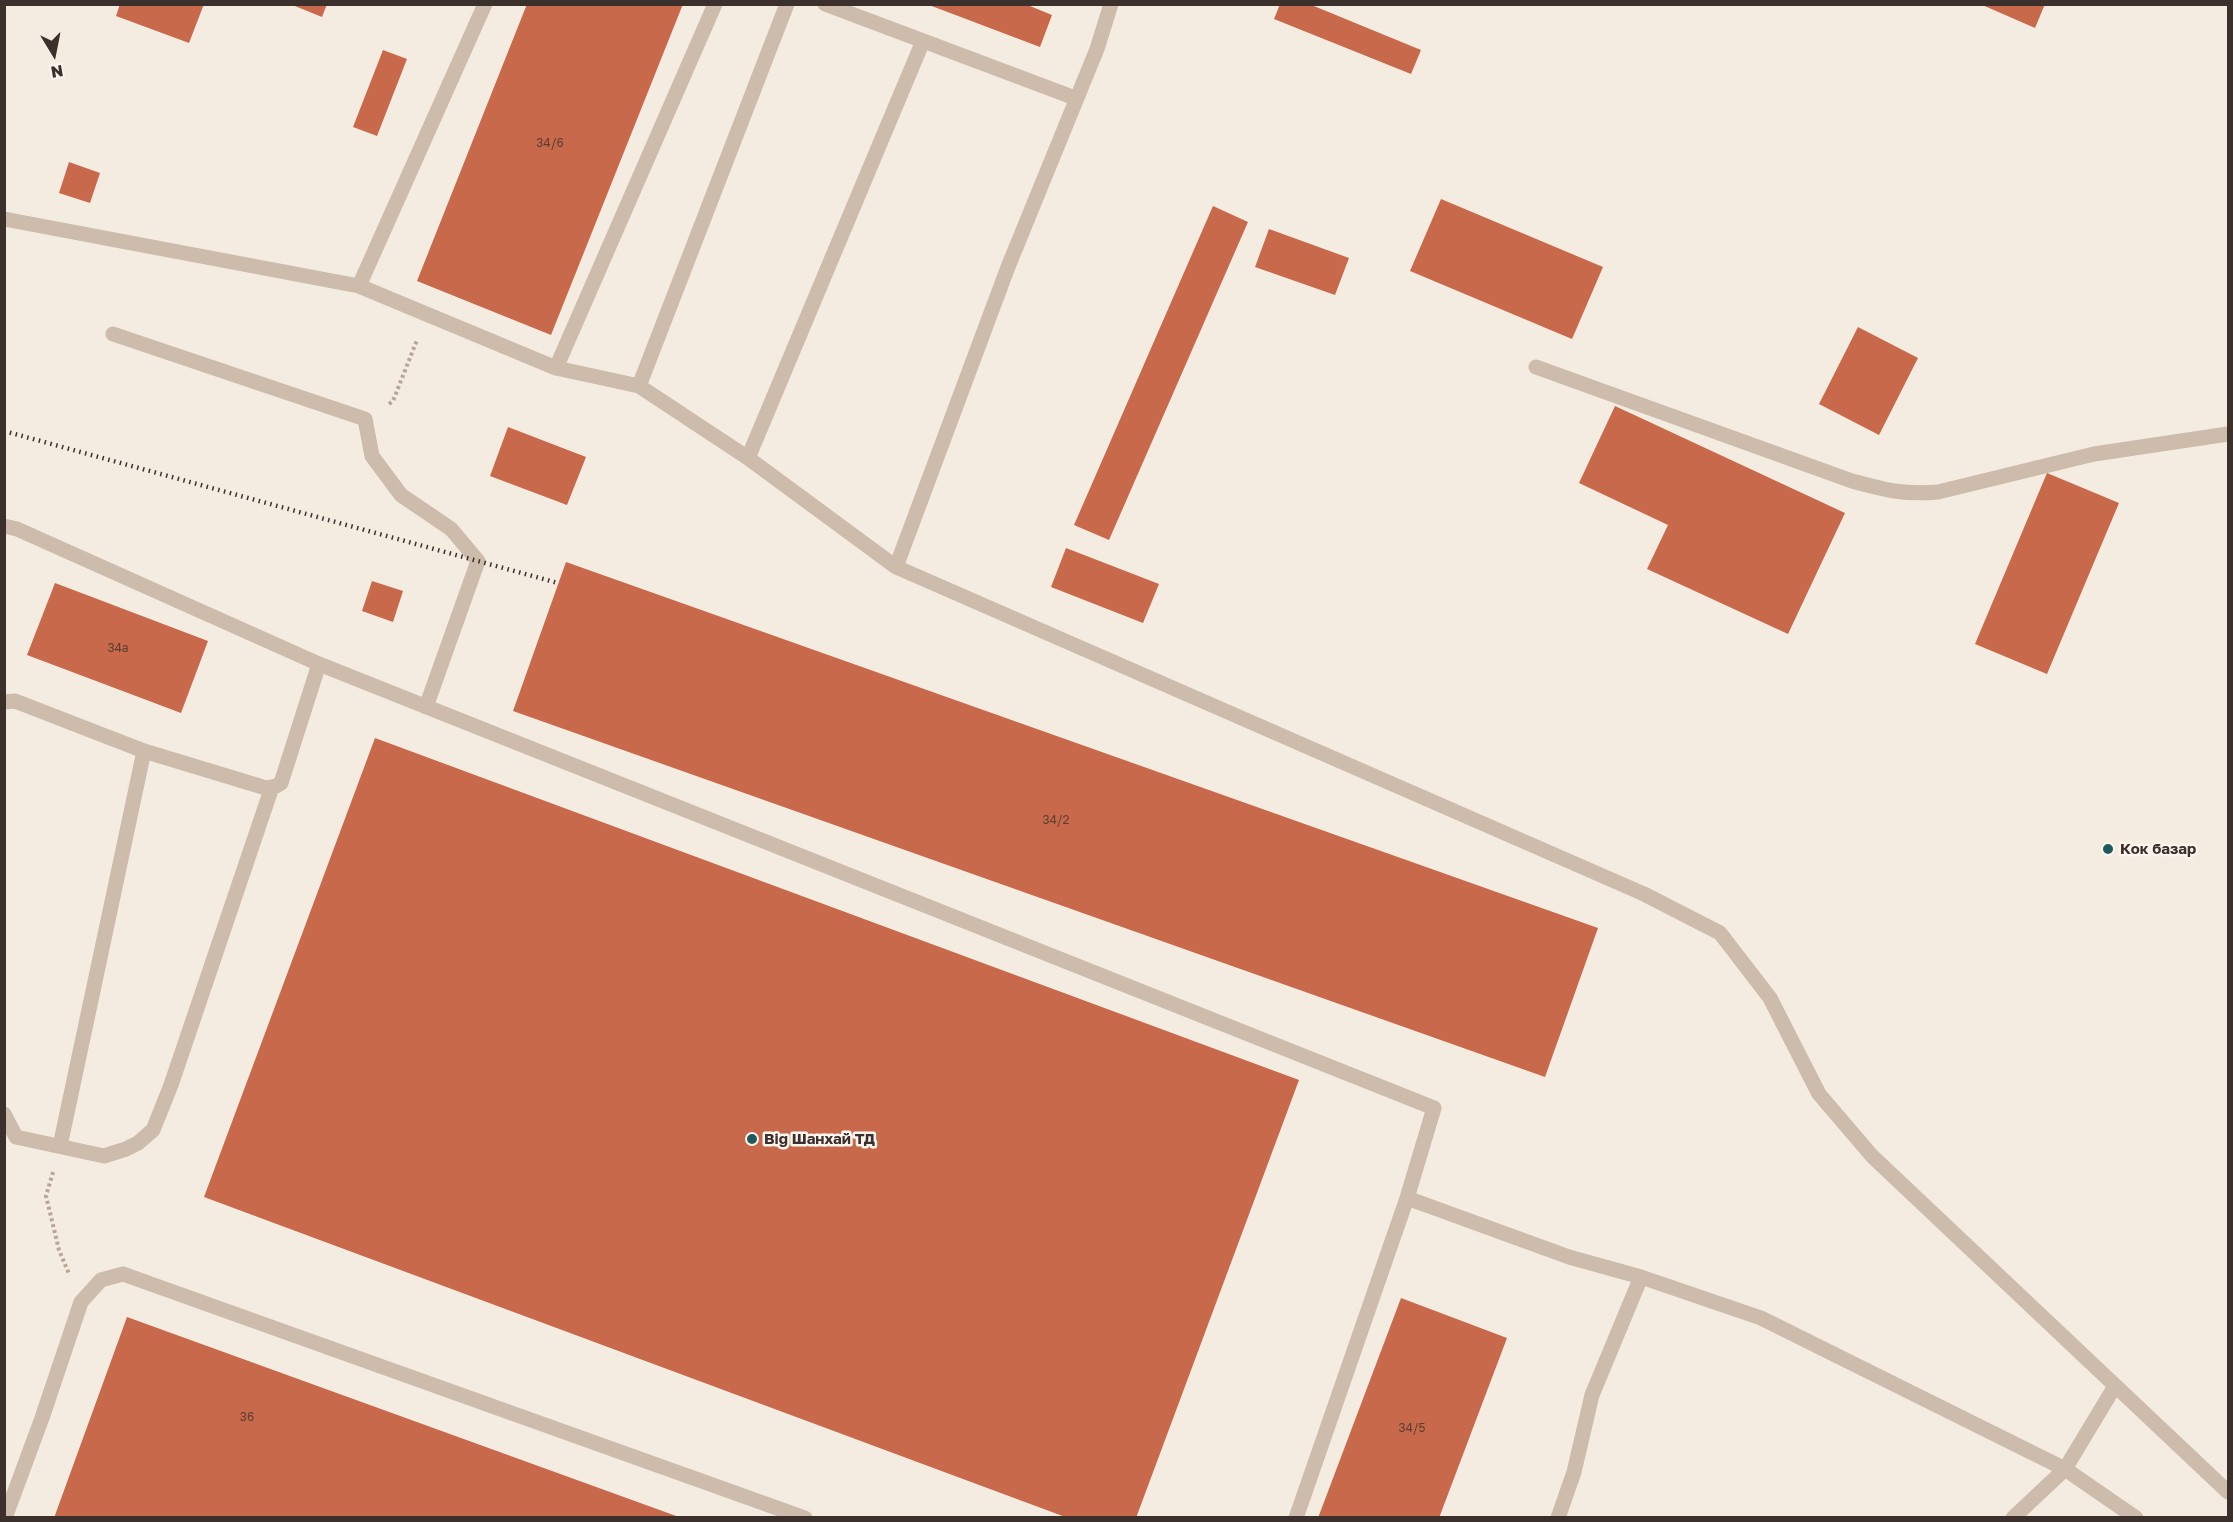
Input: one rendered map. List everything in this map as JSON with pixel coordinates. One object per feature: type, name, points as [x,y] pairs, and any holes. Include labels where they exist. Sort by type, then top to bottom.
[{"type":"lane","points":[[359,286],[484,4]]},
{"type":"lane","points":[[556,368],[715,4]]},
{"type":"lane","points":[[639,386],[787,4]]},
{"type":"lane","points":[[825,4],[1075,98]]},
{"type":"lane","points":[[896,567],[1008,267],[1075,98],[1097,49],[1111,4]]},
{"type":"lane","points":[[748,458],[923,41]]},
{"type":"lane","points":[[4,219],[359,286],[556,368],[639,386],[748,458],[896,567],[1644,894],[1720,933],[1770,998],[1819,1094],[1872,1156],[2229,1492]]},
{"type":"lane","points":[[113,334],[365,419],[372,456],[401,495],[451,529],[478,561],[426,707]]},
{"type":"lane","points":[[1536,367],[1852,481],[1896,493],[1938,492],[2094,454],[2229,434]]},
{"type":"lane","points":[[4,526],[17,529],[319,664],[1434,1108],[1407,1198],[1296,1518]]},
{"type":"lane","points":[[4,702],[15,701],[144,751],[266,788],[281,783],[319,664]]},
{"type":"lane","points":[[60,1146],[144,751]]},
{"type":"lane","points":[[4,1114],[16,1137],[104,1156],[138,1143],[153,1130],[171,1085],[272,787]]},
{"type":"lane","points":[[1407,1198],[1569,1257],[1641,1277],[1761,1318],[2065,1469],[2136,1518]]},
{"type":"lane","points":[[5,1518],[81,1302],[101,1280],[123,1274],[805,1518]]},
{"type":"lane","points":[[1558,1518],[1574,1472],[1592,1395],[1641,1277]]},
{"type":"lane","points":[[2013,1518],[2065,1469],[2115,1386]]},
{"type":"path","points":[[365,419],[393,401],[426,314]]},
{"type":"path","points":[[60,1146],[46,1196],[59,1250],[81,1302]]},
{"type":"building","points":[[120,4],[204,4],[189,43],[116,16]]},
{"type":"building","points":[[290,4],[327,4],[322,17]]},
{"type":"building","points":[[527,4],[683,4],[551,335],[417,281]]},
{"type":"building","points":[[1025,4],[1052,15],[1040,47],[929,5]]},
{"type":"building","points":[[1280,4],[1309,4],[1421,50],[1411,74],[1274,19]]},
{"type":"building","points":[[1980,4],[2045,4],[2035,28]]},
{"type":"building","points":[[383,50],[407,59],[377,136],[353,127]]},
{"type":"building","points":[[69,162],[100,173],[90,203],[59,193]]},
{"type":"building","points":[[1441,199],[1603,267],[1572,339],[1410,271]]},
{"type":"building","points":[[1213,206],[1248,222],[1109,540],[1074,525]]},
{"type":"building","points":[[1269,229],[1349,258],[1335,295],[1255,267]]},
{"type":"building","points":[[1858,327],[1918,358],[1879,435],[1819,404]]},
{"type":"building","points":[[1615,406],[1845,513],[1788,634],[1647,569],[1668,525],[1579,483]]},
{"type":"building","points":[[508,427],[586,457],[567,505],[490,476]]},
{"type":"building","points":[[2047,473],[2119,503],[2047,674],[1975,644]]},
{"type":"building","points":[[1066,548],[1159,584],[1143,623],[1051,587]]},
{"type":"building","points":[[566,562],[1598,928],[1545,1077],[513,711]]},
{"type":"building","points":[[372,581],[403,591],[393,622],[362,611]]},
{"type":"building","points":[[55,583],[208,641],[181,713],[27,655]]},
{"type":"building","name":"Big Шанхай ТД","points":[[375,738],[1299,1080],[1136,1518],[1068,1518],[204,1197]]},
{"type":"building","points":[[1401,1298],[1507,1338],[1439,1518],[1318,1518]]},
{"type":"building","points":[[127,1317],[679,1517],[679,1518],[54,1518]]},
{"type":"railway","points":[[4,431],[558,583]]},
{"type":"place","name":"Кок базар","points":[[2108,849]]},
{"type":"place","name":"Big Шанхай ТД","points":[[752,1139]]}]
